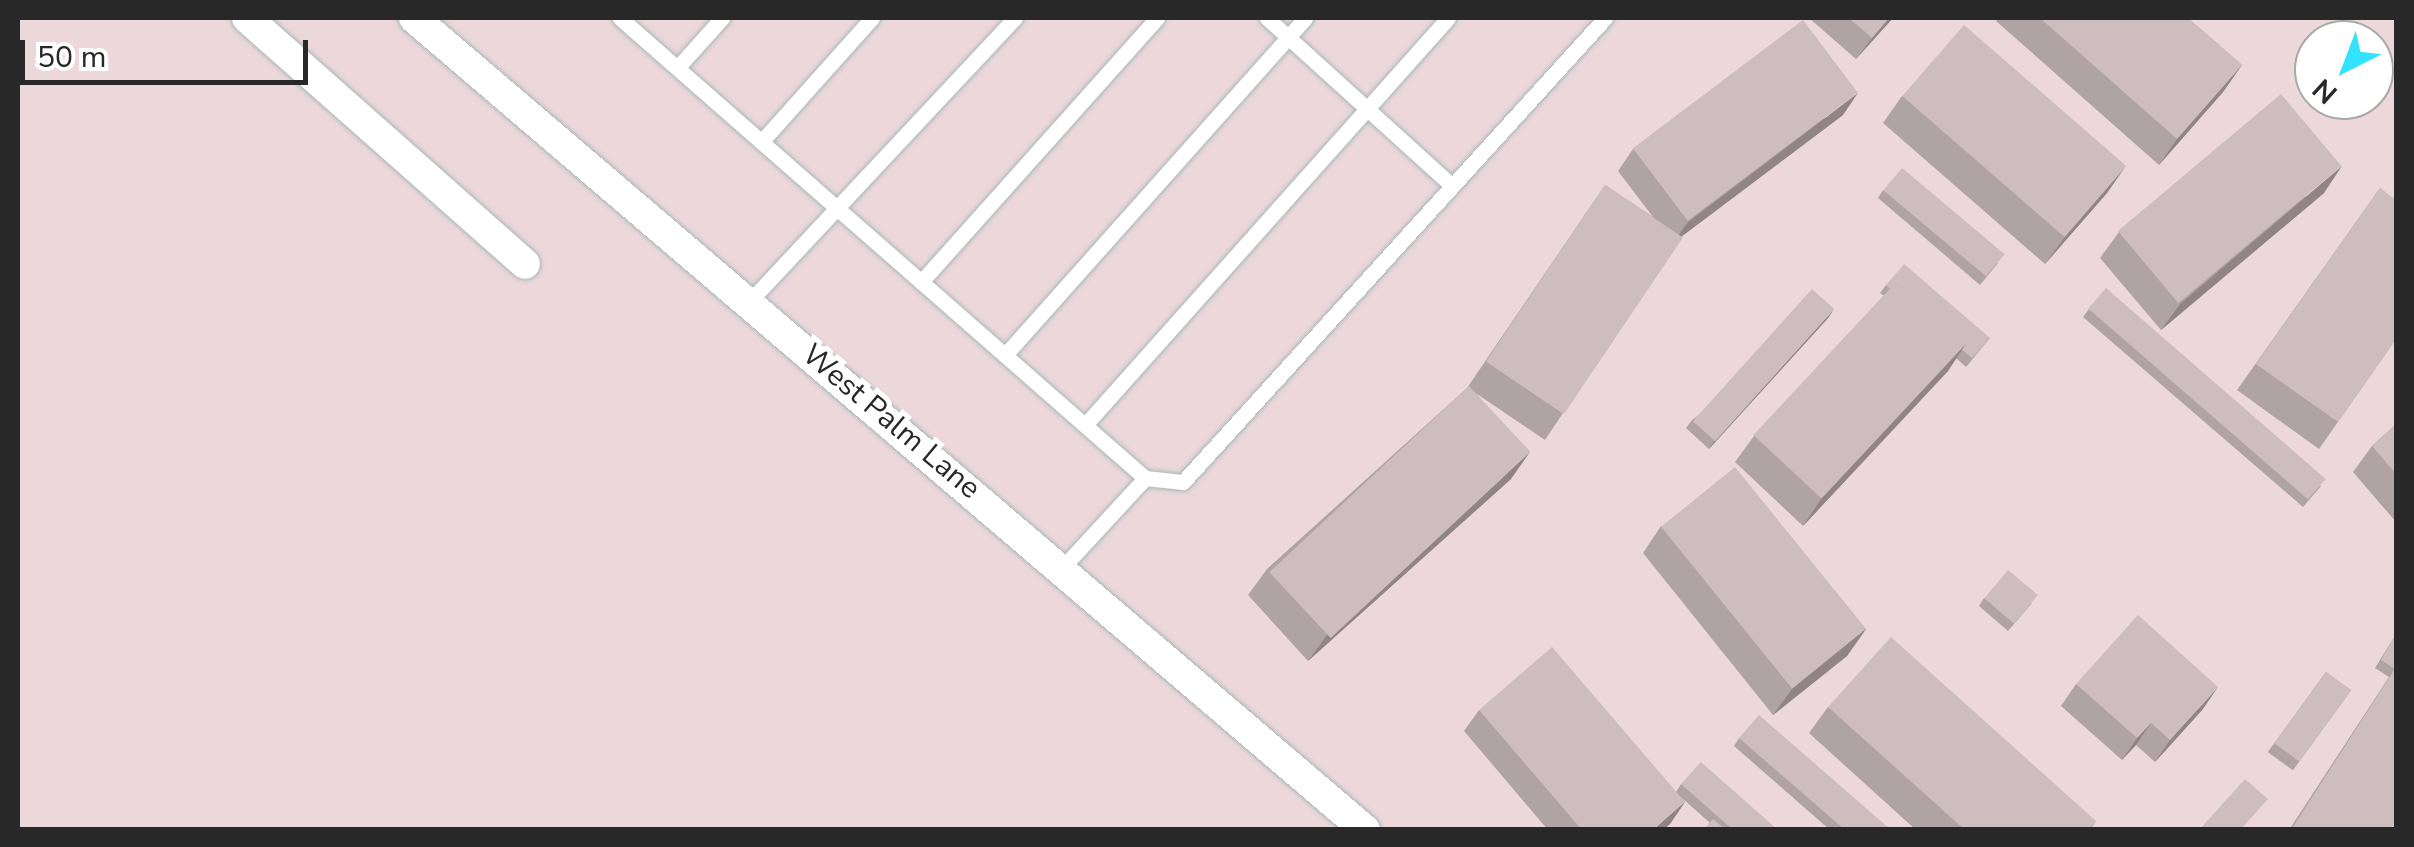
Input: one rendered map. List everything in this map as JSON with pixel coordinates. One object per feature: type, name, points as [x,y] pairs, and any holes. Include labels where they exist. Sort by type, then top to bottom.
[{"type":"street","name":"West Palm Lane","points":[[423,20],[1365,830]]},
{"type":"street","points":[[268,24],[525,264]]},
{"type":"lane","points":[[620,18],[1146,478],[1183,482],[1605,18]]},
{"type":"lane","points":[[678,67],[722,18]]},
{"type":"lane","points":[[762,142],[872,18]]},
{"type":"lane","points":[[748,303],[840,210],[1015,18]]},
{"type":"lane","points":[[921,282],[1157,18]]},
{"type":"lane","points":[[1267,18],[1452,186]]},
{"type":"lane","points":[[1005,354],[1305,18]]},
{"type":"lane","points":[[1085,425],[1448,18]]},
{"type":"lane","points":[[1063,567],[1146,478]]},
{"type":"building","points":[[1849,18],[1889,18],[1872,38]]},
{"type":"building","points":[[2040,18],[2188,18],[2242,65],[2177,139]]},
{"type":"building","points":[[1803,20],[1858,93],[1688,221],[1633,148]]},
{"type":"building","points":[[1964,25],[2126,166],[2065,237],[1902,96]]},
{"type":"building","points":[[2281,94],[2294,109],[2294,120],[2303,120],[2341,166],[2178,303],[2118,231]]},
{"type":"building","points":[[1902,168],[2005,254],[1986,276],[1883,190]]},
{"type":"building","points":[[1605,185],[1683,238],[1564,414],[1486,362]]},
{"type":"building","points":[[2380,188],[2396,200],[2396,339],[2338,422],[2256,364]]},
{"type":"building","points":[[1904,264],[1990,338],[1972,358],[1962,350],[1966,344],[1898,280],[1891,289],[1886,285]]},
{"type":"building","points":[[1898,280],[1966,343],[1821,498],[1753,435]]},
{"type":"building","points":[[2106,288],[2326,479],[2308,499],[2088,308]]},
{"type":"building","points":[[1812,289],[1834,309],[1715,441],[1693,421]]},
{"type":"building","points":[[1469,386],[1530,452],[1331,638],[1269,572]]},
{"type":"building","points":[[2396,424],[2396,474],[2372,446]]},
{"type":"building","points":[[1735,467],[1866,629],[1792,688],[1661,527]]},
{"type":"building","points":[[2008,570],[2038,595],[2014,623],[1984,598]]},
{"type":"building","points":[[2138,615],[2218,687],[2170,740],[2151,723],[2137,738],[2076,684]]},
{"type":"building","points":[[2396,634],[2396,667],[2395,669],[2381,660]]},
{"type":"building","points":[[1891,637],[2096,821],[2088,830],[1965,830],[1828,707]]},
{"type":"building","points":[[1552,647],[1685,802],[1653,830],[1582,830],[1479,710]]},
{"type":"building","points":[[2396,667],[2396,830],[2291,830]]},
{"type":"building","points":[[2326,672],[2351,690],[2299,761],[2274,743]]},
{"type":"building","points":[[1759,715],[1891,830],[1845,830],[1739,738]]},
{"type":"building","points":[[1701,762],[1778,830],[1733,830],[1681,784]]},
{"type":"building","points":[[2245,779],[2268,799],[2240,830],[2199,830]]},
{"type":"building","points":[[1713,819],[1726,830],[1704,830]]}]
